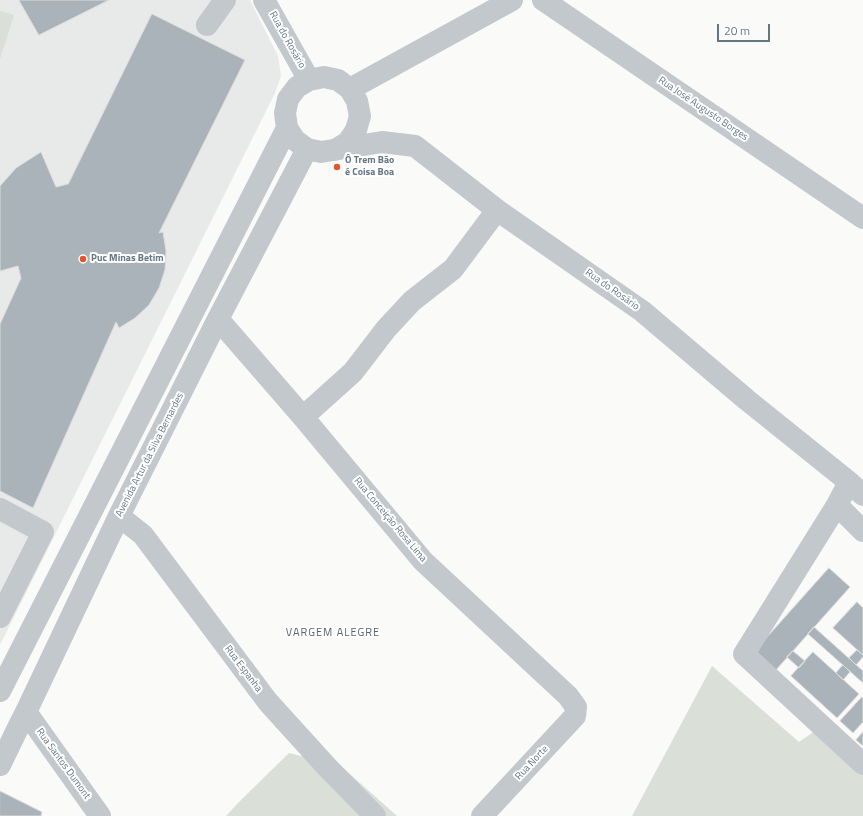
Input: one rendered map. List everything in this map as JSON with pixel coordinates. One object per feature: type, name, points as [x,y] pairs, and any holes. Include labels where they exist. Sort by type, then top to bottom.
[{"type":"street","points":[[207,25],[225,0]]},
{"type":"street","name":"Rua do Rosário","points":[[264,0],[309,80]]},
{"type":"street","points":[[350,89],[512,0]]},
{"type":"street","name":"Rua José Augusto Borges","points":[[543,0],[863,218]]},
{"type":"street","points":[[324,77],[338,80],[350,89],[357,101],[360,116],[356,130],[348,142],[335,150],[321,152],[307,149],[295,140],[287,128],[285,113],[288,99],[297,87],[309,80],[324,77]]},
{"type":"street","points":[[0,691],[287,128]]},
{"type":"street","name":"Rua do Rosário","points":[[335,150],[382,142],[415,146],[497,210],[642,310],[747,400],[856,488]]},
{"type":"street","name":"Avenida Artur da Silva Bernardes","points":[[0,764],[10,746],[119,516],[218,319],[307,149]]},
{"type":"street","points":[[303,417],[353,372],[386,329],[412,301],[453,269],[497,210]]},
{"type":"street","name":"Rua Conceição Rosa Lima","points":[[218,319],[303,417],[423,561],[568,696],[576,707]]},
{"type":"street","points":[[856,488],[837,505],[744,654],[863,764]]},
{"type":"street","points":[[837,505],[863,531]]},
{"type":"street","points":[[0,509],[73,547]]},
{"type":"street","name":"Rua Espanha","points":[[119,516],[144,535],[268,702],[327,767],[375,816]]},
{"type":"street","points":[[0,617],[44,532]]},
{"type":"street","name":"Rua Norte","points":[[482,816],[575,716],[576,707]]},
{"type":"street","name":"Rua Santos Dumont","points":[[26,712],[100,816]]},
{"type":"shaded area","points":[[0,0],[250,0],[278,56],[281,76],[275,93],[0,645]]},
{"type":"shaded area","points":[[0,11],[14,15],[0,59]]},
{"type":"shaded area","points":[[712,666],[799,742],[815,731],[863,774],[863,816],[632,816]]},
{"type":"shaded area","points":[[289,753],[341,766],[397,816],[226,816]]},
{"type":"building","points":[[19,0],[109,0],[39,35]]},
{"type":"building","name":"Puc Minas Betim","points":[[152,14],[245,60],[159,233],[163,232],[166,251],[165,270],[159,288],[149,305],[135,318],[119,328],[116,322],[33,508],[0,491],[0,324],[21,278],[18,266],[0,271],[0,186],[16,168],[41,152],[56,187],[68,184]]},
{"type":"building","points":[[829,568],[850,587],[775,671],[754,652]]},
{"type":"building","points":[[857,602],[863,608],[863,655],[833,628]]},
{"type":"building","points":[[814,627],[863,671],[863,683],[808,634]]},
{"type":"building","points":[[857,650],[863,655],[863,657],[856,665],[849,658]]},
{"type":"building","points":[[793,651],[805,661],[799,668],[787,657]]},
{"type":"building","points":[[813,652],[859,694],[837,718],[791,676]]},
{"type":"building","points":[[843,665],[850,672],[843,680],[836,673]]},
{"type":"building","points":[[862,697],[863,722],[853,733],[840,721]]},
{"type":"building","points":[[863,732],[863,746],[856,740]]},
{"type":"building","points":[[0,791],[42,812],[41,816],[0,816]]},
{"type":"place","name":"Ô Trem Bão é Coisa Boa","points":[[337,167]]},
{"type":"place","name":"Puc Minas Betim","points":[[83,259]]},
{"type":"district","name":"VARGEM ALEGRE","points":[[333,633]]}]
